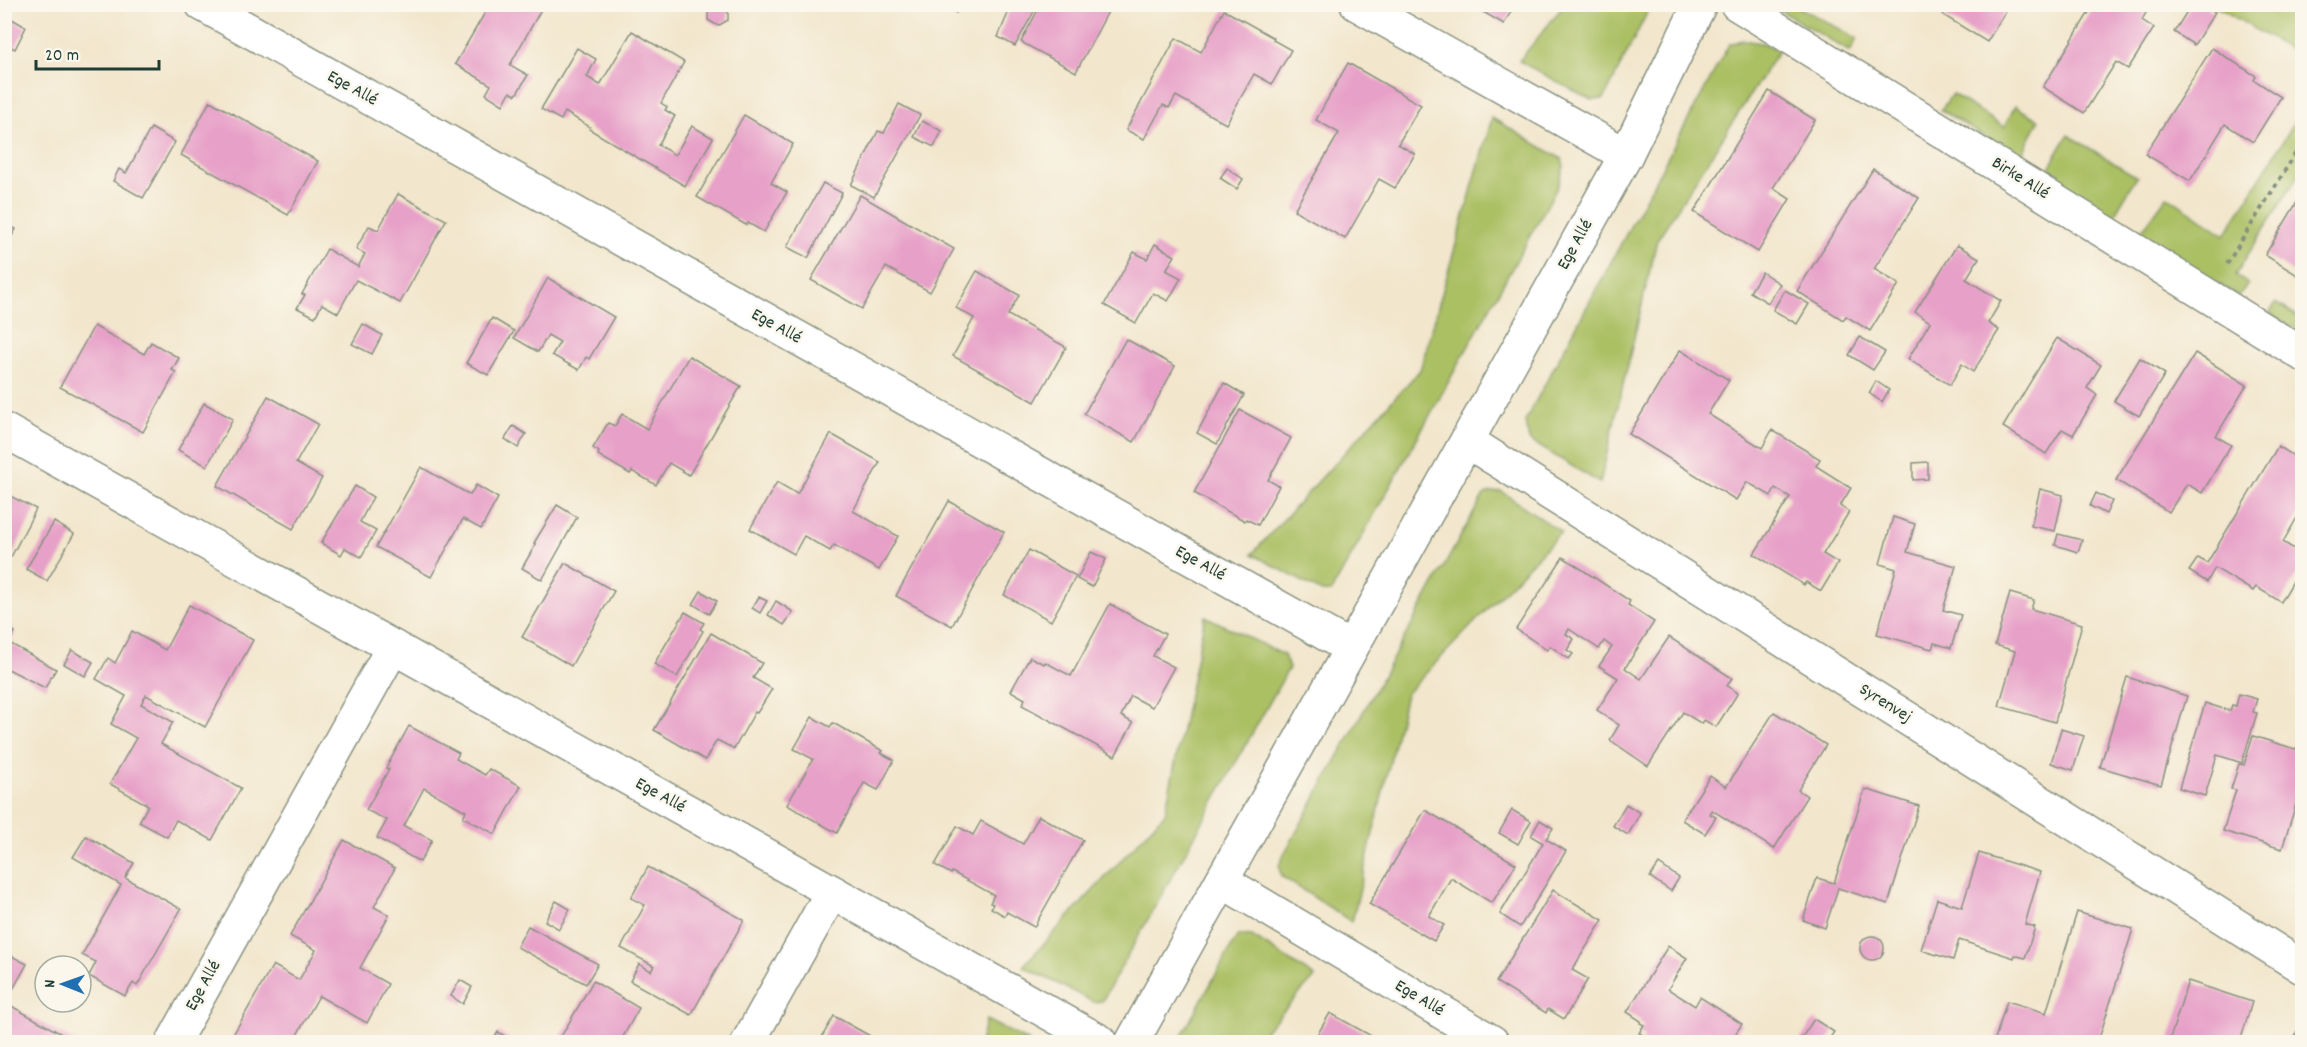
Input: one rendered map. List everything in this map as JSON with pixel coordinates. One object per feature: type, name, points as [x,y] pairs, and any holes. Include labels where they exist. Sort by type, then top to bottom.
[{"type":"street","name":"Ege Allé","points":[[202,4],[1351,648]]},
{"type":"street","points":[[1357,4],[1626,155]]},
{"type":"street","name":"Ege Allé","points":[[1131,1042],[1626,155],[1700,4]]},
{"type":"street","name":"Birke Allé","points":[[1737,4],[2302,354]]},
{"type":"street","name":"Ege Allé","points":[[4,430],[1101,1042]]},
{"type":"street","name":"Syrenvej","points":[[1467,441],[2302,967]]},
{"type":"street","name":"Ege Allé","points":[[173,1042],[393,647]]},
{"type":"street","name":"Ege Allé","points":[[1222,881],[1492,1042]]},
{"type":"street","points":[[748,1042],[832,892]]},
{"type":"path","points":[[2207,295],[2302,143]]},
{"type":"green space","points":[[1564,5],[1651,5],[1604,99],[1591,100],[1519,61]]},
{"type":"green space","points":[[1771,5],[1795,5],[1857,38],[1850,52]]},
{"type":"green space","points":[[2214,5],[2302,5],[2302,57]]},
{"type":"green space","points":[[1741,40],[1763,43],[1779,50],[1657,240],[1600,483],[1529,440],[1525,421],[1729,44]]},
{"type":"green space","points":[[1952,94],[2004,127],[2015,106],[2039,120],[2020,159],[1941,110]]},
{"type":"green space","points":[[2302,110],[2302,170],[2235,275],[2248,284],[2238,296],[2139,234],[2167,196],[2225,235]]},
{"type":"green space","points":[[1492,118],[1562,159],[1564,166],[1558,186],[1331,592],[1322,592],[1252,554],[1420,370]]},
{"type":"green space","points":[[2068,135],[2137,177],[2113,217],[2044,176]]},
{"type":"green space","points":[[2276,303],[2302,319],[2302,333],[2269,313]]},
{"type":"green space","points":[[1501,491],[1561,532],[1406,694],[1352,922],[1281,876],[1279,866],[1483,496],[1487,493]]},
{"type":"green space","points":[[1205,616],[1284,655],[1289,668],[1102,1001],[1093,1002],[1023,966],[1165,813]]},
{"type":"green space","points":[[1238,935],[1252,936],[1315,977],[1255,1042],[1178,1042]]},
{"type":"green space","points":[[986,1020],[1030,1042],[980,1042]]},
{"type":"building","points":[[490,4],[544,4],[510,65],[528,75],[516,95],[510,92],[503,105],[486,94],[491,85],[455,64]]},
{"type":"building","points":[[717,4],[728,9],[728,20],[718,26],[708,20],[708,9]]},
{"type":"building","points":[[941,4],[961,4],[956,13]]},
{"type":"building","points":[[1012,4],[1038,4],[1015,46],[998,37]]},
{"type":"building","points":[[1041,4],[1112,4],[1076,72],[1021,42]]},
{"type":"building","points":[[1469,4],[1515,4],[1504,24]]},
{"type":"building","points":[[1949,4],[2010,4],[1987,42],[1943,15]]},
{"type":"building","points":[[2094,4],[2151,4],[2142,20],[2154,28],[2128,69],[2116,62],[2084,113],[2043,87]]},
{"type":"building","points":[[2191,5],[2203,5],[2215,12],[2194,45],[2174,32]]},
{"type":"building","points":[[1224,10],[1291,50],[1272,84],[1254,74],[1226,124],[1176,96],[1169,108],[1163,105],[1144,139],[1126,130],[1176,38],[1201,52]]},
{"type":"building","points":[[12,19],[26,27],[15,49],[4,44],[4,33]]},
{"type":"building","points":[[632,31],[684,62],[661,103],[667,107],[665,110],[675,116],[658,145],[675,155],[692,126],[713,138],[685,186],[589,129],[590,127],[565,112],[561,120],[541,109],[577,48],[596,59],[587,77],[600,85]]},
{"type":"building","points":[[2212,48],[2256,76],[2254,80],[2281,97],[2253,142],[2225,124],[2190,181],[2145,154]]},
{"type":"building","points":[[1348,63],[1421,105],[1398,144],[1415,154],[1395,188],[1379,179],[1345,239],[1294,210],[1339,133],[1316,120]]},
{"type":"building","points":[[1769,91],[1815,120],[1773,188],[1790,199],[1758,252],[1694,212]]},
{"type":"building","points":[[210,101],[318,161],[288,215],[181,155]]},
{"type":"building","points":[[899,104],[920,115],[874,197],[851,185],[878,131],[884,133]]},
{"type":"building","points":[[744,115],[793,144],[771,183],[787,192],[764,232],[748,223],[746,225],[697,197]]},
{"type":"building","points":[[922,121],[942,131],[934,147],[914,137]]},
{"type":"building","points":[[151,128],[175,142],[143,198],[113,181],[119,169],[126,173]]},
{"type":"building","points":[[1227,168],[1243,179],[1237,189],[1220,178]]},
{"type":"building","points":[[1873,169],[1919,198],[1874,269],[1899,284],[1870,331],[1846,316],[1843,320],[1797,291]]},
{"type":"building","points":[[823,183],[842,193],[808,258],[787,247]]},
{"type":"building","points":[[398,194],[446,220],[400,303],[356,280],[338,313],[322,304],[315,317],[297,308],[305,295],[302,294],[327,249],[358,267],[365,254],[356,249],[369,226],[378,230]]},
{"type":"building","points":[[2302,194],[2302,278],[2265,255]]},
{"type":"building","points":[[860,195],[954,249],[930,292],[886,267],[862,309],[811,280]]},
{"type":"building","points":[[4,223],[16,229],[4,249]]},
{"type":"building","points":[[1155,244],[1175,256],[1166,270],[1181,278],[1168,301],[1153,293],[1136,323],[1104,305],[1134,252],[1147,259]]},
{"type":"building","points":[[1957,245],[1979,258],[1966,279],[2001,301],[1988,323],[1999,330],[1973,372],[1962,364],[1950,385],[1908,359],[1930,322],[1915,312]]},
{"type":"building","points":[[977,271],[1019,295],[1008,315],[1066,347],[1035,402],[953,356],[974,318],[956,308]]},
{"type":"building","points":[[1762,272],[1780,284],[1768,303],[1750,292]]},
{"type":"building","points":[[548,278],[614,317],[589,359],[586,357],[579,370],[552,355],[560,342],[548,335],[538,352],[514,338]]},
{"type":"building","points":[[1785,290],[1809,304],[1797,324],[1773,310]]},
{"type":"building","points":[[492,318],[514,331],[488,375],[466,363]]},
{"type":"building","points":[[363,324],[382,335],[372,354],[352,344]]},
{"type":"building","points":[[94,326],[144,354],[151,342],[179,358],[172,370],[176,372],[143,432],[60,387]]},
{"type":"building","points":[[1860,337],[1885,352],[1873,370],[1849,355]]},
{"type":"building","points":[[2057,338],[2101,365],[2087,388],[2097,395],[2073,435],[2062,429],[2046,454],[2003,427]]},
{"type":"building","points":[[1126,339],[1175,366],[1134,442],[1084,414]]},
{"type":"building","points":[[1680,350],[1729,380],[1708,414],[1762,448],[1772,430],[1820,459],[1816,466],[1851,488],[1840,506],[1849,512],[1823,554],[1838,563],[1821,591],[1806,582],[1804,585],[1754,554],[1790,497],[1775,488],[1771,496],[1747,482],[1736,500],[1629,434]]},
{"type":"building","points":[[2195,353],[2247,385],[2216,436],[2231,445],[2202,493],[2187,484],[2169,512],[2116,480]]},
{"type":"building","points":[[689,356],[741,386],[689,475],[669,463],[656,485],[632,471],[630,474],[598,455],[599,452],[593,448],[608,423],[615,426],[622,414],[647,429]]},
{"type":"building","points":[[2140,358],[2165,374],[2139,416],[2114,401]]},
{"type":"building","points":[[1876,381],[1889,390],[1882,402],[1869,393]]},
{"type":"building","points":[[1224,383],[1244,395],[1217,444],[1197,433]]},
{"type":"building","points":[[268,396],[318,424],[296,463],[322,478],[293,529],[217,486]]},
{"type":"building","points":[[204,403],[233,419],[207,466],[178,450]]},
{"type":"building","points":[[1240,410],[1291,438],[1268,480],[1279,486],[1258,525],[1246,519],[1245,521],[1194,493]]},
{"type":"building","points":[[513,426],[526,434],[518,448],[505,439]]},
{"type":"building","points":[[831,434],[880,462],[853,511],[898,536],[879,570],[834,545],[830,551],[804,536],[794,554],[750,529],[777,482],[797,494]]},
{"type":"building","points":[[2278,446],[2302,461],[2302,509],[2283,542],[2302,554],[2302,566],[2281,602],[2256,587],[2253,591],[2215,568],[2207,582],[2189,571],[2198,558],[2207,563]]},
{"type":"building","points":[[1928,462],[1928,479],[1913,480],[1913,463]]},
{"type":"building","points":[[421,467],[470,495],[476,485],[498,498],[481,529],[463,519],[431,577],[376,547]]},
{"type":"building","points":[[355,486],[373,497],[360,522],[376,531],[361,557],[345,548],[341,555],[321,543]]},
{"type":"building","points":[[4,489],[8,491],[6,494],[36,509],[11,557],[4,553]]},
{"type":"building","points":[[2040,489],[2063,495],[2055,531],[2031,526]]},
{"type":"building","points":[[2096,493],[2112,501],[2106,514],[2090,506]]},
{"type":"building","points":[[949,501],[1004,532],[952,626],[896,596]]},
{"type":"building","points":[[557,505],[577,517],[542,580],[522,568]]},
{"type":"building","points":[[1893,517],[1915,524],[1907,552],[1956,566],[1943,610],[1961,615],[1951,648],[1934,643],[1932,649],[1877,634],[1896,569],[1880,564]]},
{"type":"building","points":[[54,522],[74,534],[47,581],[26,569]]},
{"type":"building","points":[[2058,534],[2082,540],[2078,552],[2055,545]]},
{"type":"building","points":[[1029,550],[1076,576],[1051,621],[1004,595]]},
{"type":"building","points":[[1091,552],[1106,559],[1092,587],[1077,579]]},
{"type":"building","points":[[1563,557],[1630,601],[1628,605],[1654,622],[1625,668],[1641,679],[1669,637],[1732,678],[1727,686],[1738,693],[1716,727],[1704,720],[1702,724],[1683,712],[1648,766],[1610,740],[1619,725],[1597,710],[1618,678],[1599,666],[1612,647],[1604,641],[1599,649],[1569,629],[1566,634],[1574,639],[1567,650],[1573,654],[1569,659],[1550,646],[1547,650],[1516,629]]},
{"type":"building","points":[[565,563],[614,591],[571,666],[522,637]]},
{"type":"building","points":[[701,591],[717,601],[709,614],[693,604]]},
{"type":"building","points":[[2010,593],[2034,600],[2031,609],[2082,624],[2055,722],[1999,706],[2015,651],[1995,645]]},
{"type":"building","points":[[759,597],[767,601],[760,613],[752,608]]},
{"type":"building","points":[[776,601],[793,612],[784,625],[768,615]]},
{"type":"building","points":[[1110,604],[1165,634],[1153,656],[1174,667],[1152,707],[1131,696],[1121,716],[1133,723],[1115,756],[1022,705],[1025,699],[1011,691],[1030,657],[1071,676]]},
{"type":"building","points":[[189,605],[253,640],[205,727],[146,695],[141,704],[173,722],[161,744],[241,788],[212,840],[176,820],[167,837],[139,822],[148,805],[110,784],[136,738],[111,724],[126,696],[96,679],[108,658],[115,663],[132,631],[165,650]]},
{"type":"building","points":[[685,612],[704,623],[700,629],[703,631],[677,677],[654,664]]},
{"type":"building","points":[[4,622],[12,626],[11,629],[15,632],[9,643],[56,669],[45,688],[4,667]]},
{"type":"building","points":[[711,633],[762,663],[753,678],[772,689],[757,713],[755,712],[734,749],[717,740],[705,760],[654,730]]},
{"type":"building","points":[[72,650],[93,662],[85,676],[64,664]]},
{"type":"building","points":[[2127,677],[2187,696],[2161,785],[2100,767]]},
{"type":"building","points":[[2239,694],[2257,699],[2253,712],[2257,713],[2242,763],[2217,755],[2205,796],[2179,788],[2205,703],[2230,711],[2232,705],[2236,706]]},
{"type":"building","points":[[1774,712],[1826,745],[1798,790],[1807,796],[1774,849],[1712,810],[1710,814],[1716,817],[1705,834],[1682,820],[1710,776],[1726,787]]},
{"type":"building","points":[[812,717],[830,727],[833,723],[883,751],[881,753],[894,760],[878,790],[864,783],[837,833],[787,805],[813,759],[794,749]]},
{"type":"building","points":[[409,726],[459,753],[456,759],[485,775],[489,769],[521,786],[495,834],[463,817],[466,811],[424,788],[404,826],[432,840],[420,862],[377,838],[387,820],[366,810]]},
{"type":"building","points":[[2061,729],[2084,736],[2073,770],[2051,763]]},
{"type":"building","points":[[2253,736],[2302,751],[2302,785],[2282,849],[2223,831],[2236,790],[2231,789],[2239,764],[2244,765]]},
{"type":"building","points":[[1865,789],[1919,806],[1888,904],[1838,888],[1825,928],[1803,920],[1817,878],[1834,883]]},
{"type":"building","points":[[1626,804],[1640,813],[1628,835],[1613,826]]},
{"type":"building","points":[[1425,810],[1516,864],[1492,903],[1451,878],[1429,916],[1444,925],[1434,941],[1369,904]]},
{"type":"building","points":[[1512,810],[1531,821],[1518,844],[1499,833]]},
{"type":"building","points":[[1039,816],[1083,840],[1034,927],[1007,912],[1005,916],[991,908],[993,904],[990,903],[994,895],[935,865],[957,826],[973,835],[981,821],[1023,844]]},
{"type":"building","points":[[1540,820],[1553,828],[1546,839],[1566,851],[1520,927],[1500,914],[1543,843],[1531,836]]},
{"type":"building","points":[[86,836],[134,863],[125,878],[181,909],[137,986],[133,983],[125,996],[93,978],[93,968],[96,962],[93,960],[93,954],[83,954],[121,885],[73,857]]},
{"type":"building","points":[[344,840],[395,868],[374,907],[389,915],[360,968],[388,984],[367,1023],[319,996],[293,1042],[229,1042],[273,965],[299,980],[316,950],[290,936]]},
{"type":"building","points":[[1979,853],[2040,872],[2025,924],[2035,927],[2025,958],[2014,955],[2014,958],[1959,940],[1953,960],[1921,950],[1937,899],[1962,907]]},
{"type":"building","points":[[1659,864],[1679,878],[1671,891],[1650,877]]},
{"type":"building","points":[[648,867],[744,920],[691,1015],[630,981],[639,964],[651,971],[654,966],[621,948],[645,905],[631,898]]},
{"type":"building","points":[[1553,890],[1603,920],[1572,970],[1588,979],[1564,1019],[1548,1009],[1546,1013],[1496,982]]},
{"type":"building","points":[[556,901],[570,909],[559,929],[545,921]]},
{"type":"building","points":[[2077,912],[2133,929],[2098,1042],[1994,1042],[2007,1001],[2046,1013]]},
{"type":"building","points":[[528,926],[598,964],[586,984],[517,947]]},
{"type":"building","points":[[1872,936],[1881,939],[1884,948],[1881,957],[1872,960],[1863,957],[1860,948],[1863,939]]},
{"type":"building","points":[[1668,946],[1687,958],[1668,989],[1695,1006],[1700,997],[1742,1024],[1730,1042],[1641,1042],[1645,1036],[1639,1033],[1644,1025],[1627,1012]]},
{"type":"building","points":[[4,952],[27,964],[13,989],[4,985]]},
{"type":"building","points":[[460,980],[472,987],[463,1004],[451,996]]},
{"type":"building","points":[[593,981],[639,1008],[620,1042],[558,1042]]},
{"type":"building","points":[[2188,981],[2252,1002],[2240,1042],[2169,1042]]},
{"type":"building","points":[[4,1002],[76,1042],[4,1042]]},
{"type":"building","points":[[1330,1013],[1382,1042],[1313,1042]]},
{"type":"building","points":[[834,1016],[881,1042],[819,1042]]},
{"type":"building","points":[[1814,1019],[1834,1032],[1827,1042],[1799,1042]]},
{"type":"building","points":[[2302,1023],[2302,1042],[2291,1042]]},
{"type":"building","points":[[498,1032],[511,1040],[492,1042]]}]
